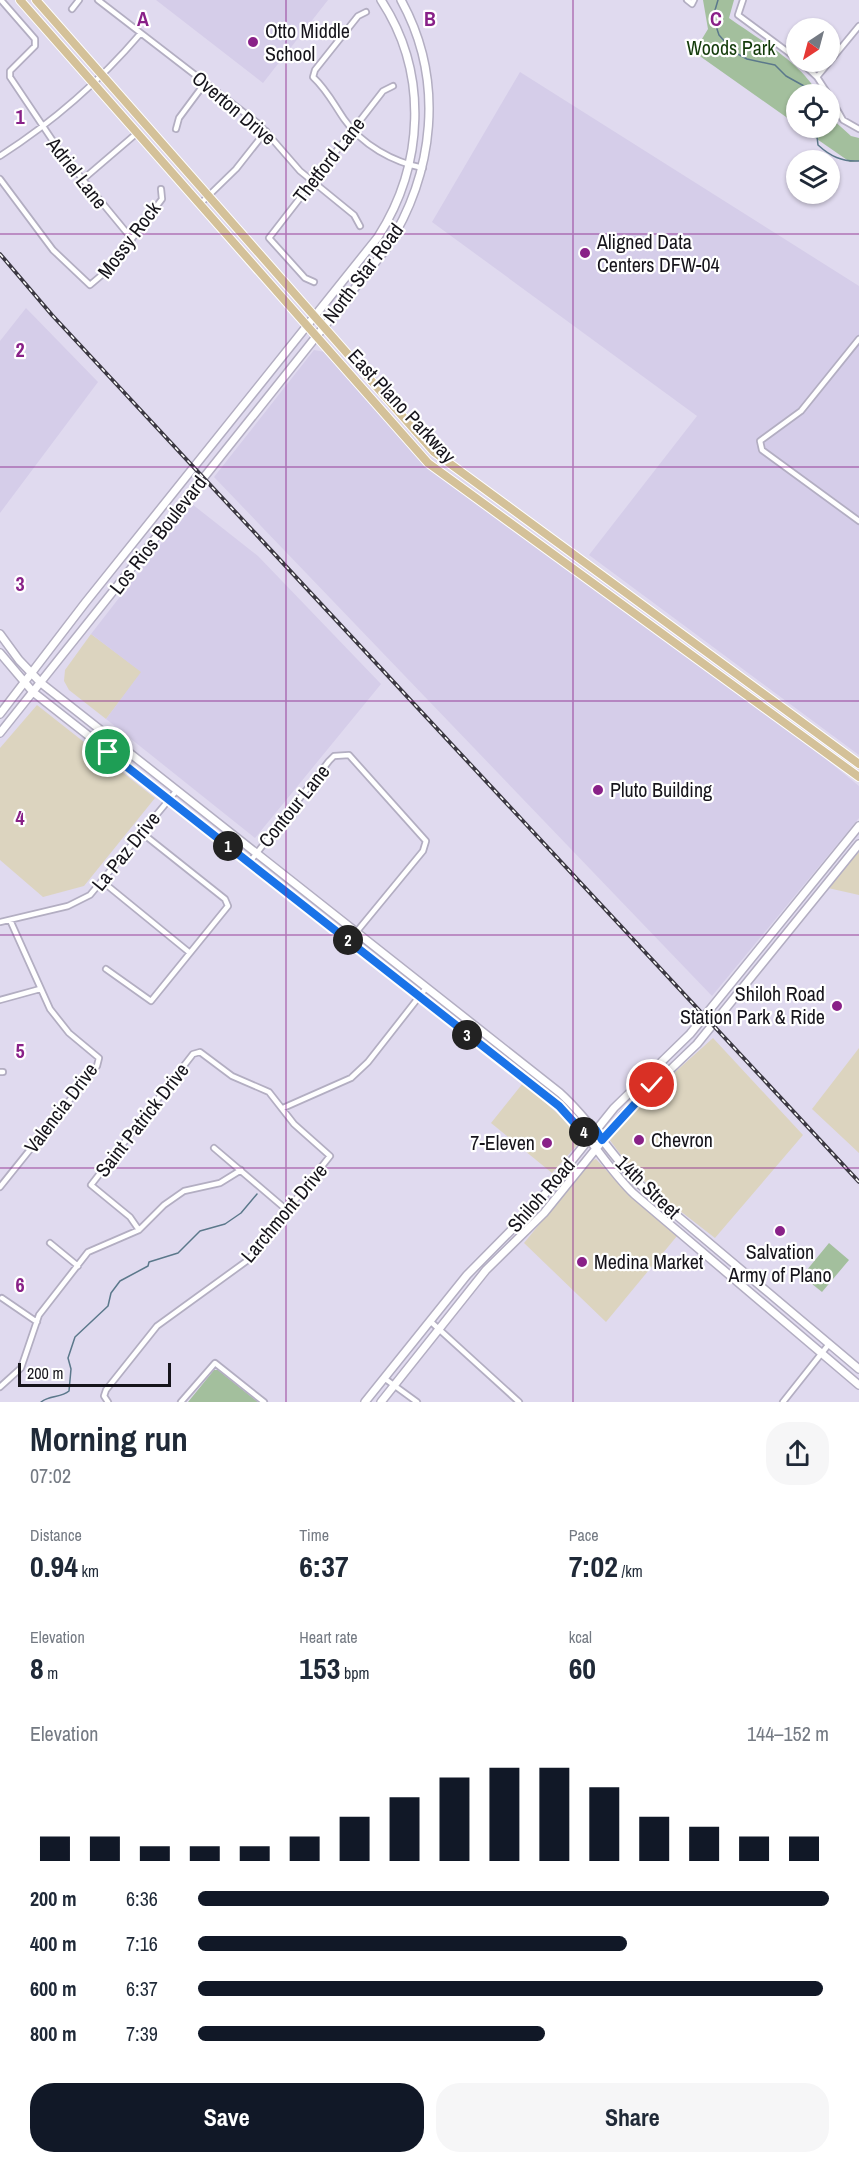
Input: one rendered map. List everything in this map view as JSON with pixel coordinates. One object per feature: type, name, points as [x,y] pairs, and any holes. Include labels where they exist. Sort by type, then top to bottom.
[{"type":"main road","name":"East Plano Parkway","points":[[20,0],[383,413],[444,477],[859,777]]},
{"type":"main road","name":"East Plano Parkway","points":[[36,0],[434,452],[859,764]]},
{"type":"main road","name":"North Star Road","points":[[314,316],[384,228],[398,201],[410,166],[415,109],[412,76],[399,35],[381,0]]},
{"type":"main road","name":"North Star Road","points":[[315,336],[395,235],[414,197],[423,168],[428,136],[428,84],[416,30],[401,0]]},
{"type":"main road","points":[[384,228],[395,235]]},
{"type":"main road","points":[[256,267],[264,260]]},
{"type":"main road","name":"Los Rios Boulevard","points":[[0,714],[314,316]]},
{"type":"main road","name":"Los Rios Boulevard","points":[[0,733],[315,336]]},
{"type":"main road","points":[[246,401],[257,411]]},
{"type":"main road","points":[[383,413],[392,405]]},
{"type":"main road","points":[[444,477],[451,466]]},
{"type":"main road","points":[[517,528],[524,518]]},
{"type":"main road","points":[[135,542],[146,550]]},
{"type":"main road","points":[[592,583],[599,572]]},
{"type":"main road","points":[[91,596],[104,604]]},
{"type":"main road","name":"14th Street","points":[[0,633],[41,682],[571,1104],[596,1130],[637,1182],[859,1369]]},
{"type":"main road","name":"14th Street","points":[[0,653],[33,692],[570,1116],[625,1185],[859,1384]]},
{"type":"main road","points":[[726,681],[733,671]]},
{"type":"main road","points":[[787,725],[794,716]]},
{"type":"main road","points":[[108,752],[116,742]]},
{"type":"main road","name":"Shiloh Road","points":[[365,1402],[483,1258],[536,1204],[588,1138],[629,1092],[672,1053],[859,826]]},
{"type":"main road","name":"Shiloh Road","points":[[381,1402],[493,1262],[544,1213],[636,1101],[680,1062],[859,844]]},
{"type":"main road","points":[[822,872],[831,879]]},
{"type":"main road","points":[[494,1055],[501,1047]]},
{"type":"main road","points":[[672,1053],[680,1062]]},
{"type":"main road","points":[[536,1204],[544,1213]]},
{"type":"main road","points":[[675,1228],[682,1220]]},
{"type":"main road","points":[[741,1285],[749,1276]]},
{"type":"street","name":"Adriel Lane","points":[[1,0],[34,39],[34,46],[9,71],[10,77],[42,129],[81,181],[132,239]]},
{"type":"street","points":[[72,9],[79,0]]},
{"type":"street","name":"Overton Drive","points":[[98,0],[266,131],[310,181],[354,215],[360,226]]},
{"type":"street","points":[[687,0],[693,2]]},
{"type":"street","points":[[743,0],[738,15],[786,51]]},
{"type":"street","points":[[366,12],[358,16],[315,70],[313,77],[326,89],[352,130],[386,156],[410,166],[423,168]]},
{"type":"street","points":[[817,77],[859,26]]},
{"type":"street","points":[[0,156],[42,129],[102,76],[140,34]]},
{"type":"street","points":[[812,72],[821,84]]},
{"type":"street","points":[[176,129],[179,118],[205,83]]},
{"type":"street","name":"Thetford Lane","points":[[314,282],[305,278],[268,238],[310,181],[383,91],[393,86]]},
{"type":"street","points":[[840,115],[843,120],[859,129]]},
{"type":"street","points":[[200,204],[236,169],[266,131]]},
{"type":"street","points":[[81,181],[137,133]]},
{"type":"street","name":"Mossy Rock","points":[[0,178],[53,249],[90,285],[110,268],[162,199],[161,189]]},
{"type":"street","points":[[859,339],[801,411],[760,441],[759,445],[762,450],[859,521]]},
{"type":"street","name":"Contour Lane","points":[[249,862],[328,761],[342,753],[354,760],[426,841],[423,851],[356,932]]},
{"type":"street","name":"La Paz Drive","points":[[0,922],[80,901],[90,895],[177,790]]},
{"type":"street","points":[[106,969],[151,1001],[225,910],[227,902],[142,833]]},
{"type":"street","points":[[103,882],[190,953]]},
{"type":"street","points":[[0,1000],[40,990],[10,920]]},
{"type":"street","points":[[349,941],[356,932]]},
{"type":"street","points":[[283,1108],[351,1078],[368,1062],[426,988]]},
{"type":"street","name":"Valencia Drive","points":[[1,1183],[96,1066],[99,1058],[58,1021],[40,990]]},
{"type":"street","name":"Saint Patrick Drive","points":[[139,1230],[130,1217],[91,1185],[194,1054],[200,1052],[231,1076],[269,1092],[283,1108]]},
{"type":"street","name":"Larchmont Drive","points":[[108,1402],[104,1396],[106,1390],[158,1326],[248,1260],[328,1161],[330,1156],[327,1152],[294,1124],[283,1108]]},
{"type":"street","points":[[214,1148],[288,1211]]},
{"type":"street","points":[[0,1386],[14,1377],[21,1368],[37,1322],[92,1249],[139,1230],[175,1197],[190,1189],[220,1183],[241,1170]]},
{"type":"street","points":[[50,1243],[78,1266]]},
{"type":"street","points":[[2,1298],[37,1322]]},
{"type":"street","points":[[430,1321],[519,1402]]},
{"type":"street","points":[[783,1402],[829,1344]]},
{"type":"street","points":[[181,1402],[215,1363],[264,1402]]},
{"type":"street","points":[[384,1378],[417,1402]]},
{"type":"shaded area","name":"Otto Middle School","points":[[156,0],[328,0],[263,83]]},
{"type":"shaded area","points":[[520,72],[859,286],[859,755],[589,555],[697,416],[432,222]]},
{"type":"shaded area","points":[[26,308],[98,382],[0,513],[0,341]]},
{"type":"shaded area","points":[[314,350],[325,352],[436,474],[816,751],[859,786],[859,818],[712,996],[214,477]]},
{"type":"shaded area","points":[[192,504],[258,556],[381,684],[255,838],[106,719],[141,672],[91,634]]},
{"type":"shaded area","points":[[91,634],[142,672],[106,719],[69,690],[64,681],[65,670]]},
{"type":"shaded area","points":[[37,705],[155,798],[84,886],[43,897],[0,860],[0,748]]},
{"type":"shaded area","points":[[859,852],[859,895],[828,888],[841,872]]},
{"type":"shaded area","points":[[713,1038],[803,1135],[715,1238],[657,1193],[633,1171],[609,1139],[635,1108]]},
{"type":"shaded area","points":[[859,1048],[859,1153],[812,1109]]},
{"type":"shaded area","points":[[523,1083],[558,1114],[580,1138],[579,1143],[552,1173],[491,1123]]},
{"type":"shaded area","points":[[596,1159],[631,1197],[677,1236],[606,1322],[524,1243],[591,1161]]},
{"type":"green space","name":"Woods Park","points":[[703,0],[734,0],[729,18],[786,58],[786,72],[801,72],[810,82],[811,84],[786,84],[786,117],[694,52],[708,29]]},
{"type":"green space","points":[[840,126],[851,136],[859,138],[859,161],[850,162],[840,155],[840,150],[833,150],[815,138],[840,138]]},
{"type":"green space","points":[[829,1243],[849,1260],[822,1292],[802,1276]]},
{"type":"green space","points":[[214,1370],[218,1370],[258,1402],[188,1402]]},
{"type":"waterway","points":[[718,0],[713,17],[719,35],[734,52],[747,59],[775,65],[786,76],[800,84]]},
{"type":"waterway","points":[[817,138],[818,145],[832,155],[859,161]]},
{"type":"waterway","points":[[41,1402],[69,1391],[71,1369],[68,1358],[75,1337],[108,1306],[111,1293],[120,1281],[148,1266],[149,1262],[178,1253],[200,1231],[225,1224],[241,1213],[257,1194]]},
{"type":"railway","points":[[0,254],[52,315],[859,1182]]},
{"type":"place","name":"Otto Middle School","points":[[253,42]]},
{"type":"place","name":"Aligned Data Centers DFW-04","points":[[585,253]]},
{"type":"place","name":"Pluto Building","points":[[598,790]]},
{"type":"place","name":"Shiloh Road Station Park & Ride","points":[[837,1006]]},
{"type":"place","name":"Chevron","points":[[639,1140]]},
{"type":"place","name":"7-Eleven","points":[[547,1143]]},
{"type":"place","name":"Salvation Army of Plano","points":[[780,1231]]},
{"type":"place","name":"Medina Market","points":[[582,1262]]},
{"type":"route","points":[[108,752],[559,1106],[588,1138],[596,1130],[602,1140],[652,1085]]}]
